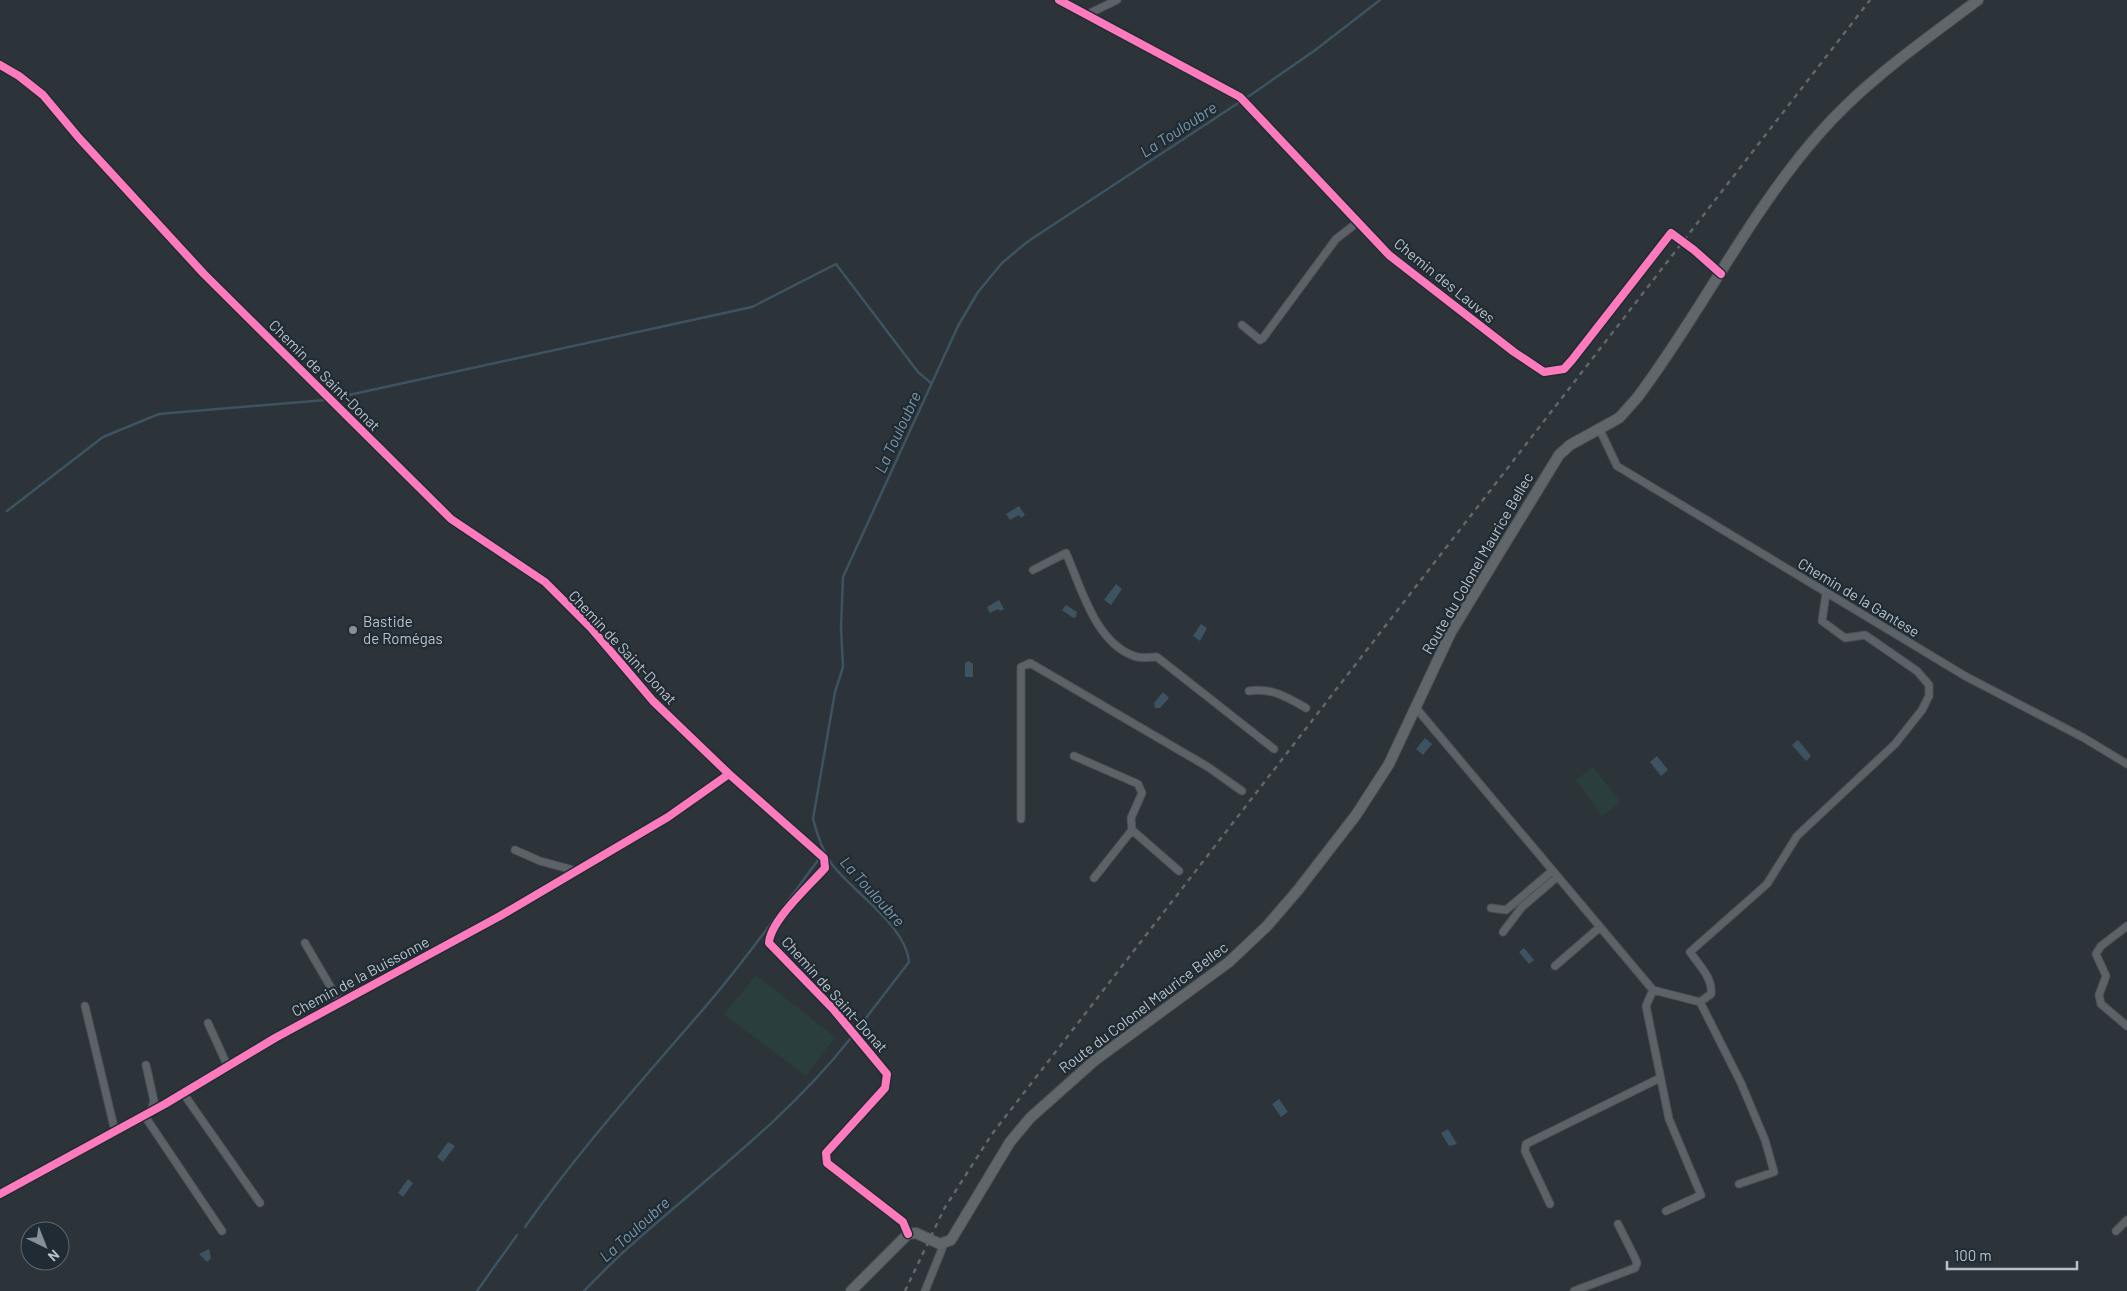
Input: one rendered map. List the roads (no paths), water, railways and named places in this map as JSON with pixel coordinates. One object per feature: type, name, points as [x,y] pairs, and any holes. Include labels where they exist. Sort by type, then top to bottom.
[{"type":"main road","name":"Route du Colonel Maurice Bellec","points":[[944,1244],[951,1240],[1005,1150],[1030,1118],[1094,1061],[1224,966],[1253,940],[1283,908],[1340,836],[1379,782],[1398,747],[1451,632],[1553,463],[1570,445],[1619,418],[1637,398],[1787,174],[1829,123],[1870,83],[1978,0]]},
{"type":"main road","points":[[851,1291],[908,1234],[916,1234],[944,1244]]},
{"type":"street","name":"Chemin des Lauves","points":[[1059,0],[1247,102],[1389,255],[1514,352],[1544,372],[1564,369],[1671,233],[1721,274]]},
{"type":"street","points":[[1086,15],[1117,0]]},
{"type":"street","name":"Chemin de Saint-Donat","points":[[0,65],[19,76],[43,95],[79,138],[204,274],[451,519],[476,538],[545,582],[591,628],[653,701],[728,774],[824,858],[824,868],[778,920],[770,933],[769,943],[833,1009],[887,1074],[885,1088],[826,1153],[827,1163],[903,1222],[908,1234]]},
{"type":"street","points":[[1242,325],[1260,340],[1264,338],[1336,239],[1358,222]]},
{"type":"street","name":"Chemin de la Gantese","points":[[1600,430],[1617,466],[1826,594],[1965,676],[2084,738],[2127,764]]},
{"type":"street","points":[[1033,570],[1066,553],[1093,614],[1108,638],[1135,657],[1157,657],[1274,749]]},
{"type":"street","points":[[1700,1002],[1711,994],[1712,988],[1708,977],[1690,952],[1768,884],[1797,836],[1895,744],[1922,710],[1929,696],[1929,685],[1917,671],[1865,636],[1844,638],[1822,621],[1826,594]]},
{"type":"street","points":[[1020,819],[1020,668],[1030,663],[1208,767],[1242,791]]},
{"type":"street","points":[[1249,691],[1262,688],[1284,696],[1306,708]]},
{"type":"street","points":[[1416,708],[1653,990],[1700,1002],[1741,1083],[1765,1140],[1774,1172],[1739,1184]]},
{"type":"street","points":[[1074,756],[1138,784],[1142,793],[1131,818],[1132,830],[1094,878]]},
{"type":"street","name":"Chemin de la Buissonne","points":[[0,1194],[148,1113],[275,1038],[500,916],[668,817],[728,774]]},
{"type":"street","points":[[1132,830],[1179,871]]},
{"type":"street","points":[[515,850],[540,861],[577,871]]},
{"type":"street","points":[[1491,908],[1506,910],[1554,874]]},
{"type":"street","points":[[1504,932],[1522,908],[1554,874]]},
{"type":"street","points":[[2127,926],[2101,946],[2096,954],[2106,976],[2098,995],[2101,1004],[2127,1026]]},
{"type":"street","points":[[1555,966],[1600,927]]},
{"type":"street","points":[[305,944],[340,1003]]},
{"type":"street","points":[[1653,990],[1646,1006],[1668,1119],[1701,1195],[1666,1211]]},
{"type":"street","points":[[85,1006],[115,1131]]},
{"type":"street","points":[[208,1023],[228,1067]]},
{"type":"street","points":[[146,1065],[154,1101],[148,1113],[222,1231]]},
{"type":"street","points":[[1550,1204],[1525,1152],[1526,1144],[1660,1078]]},
{"type":"street","points":[[183,1093],[260,1203]]},
{"type":"street","points":[[2116,1231],[2127,1220]]},
{"type":"street","points":[[1574,1291],[1635,1268],[1637,1263],[1618,1224]]},
{"type":"street","points":[[925,1291],[944,1244]]},
{"type":"water","points":[[1019,506],[1025,515],[1021,518],[1019,515],[1010,520],[1006,514]]},
{"type":"water","points":[[1116,584],[1122,589],[1111,605],[1104,600]]},
{"type":"water","points":[[999,600],[1004,609],[1000,611],[998,609],[990,613],[987,607]]},
{"type":"water","points":[[1066,605],[1077,612],[1076,617],[1073,618],[1062,610]]},
{"type":"water","points":[[1201,624],[1207,628],[1200,641],[1193,636]]},
{"type":"water","points":[[969,661],[973,664],[973,677],[965,677],[965,663]]},
{"type":"water","points":[[1163,692],[1169,698],[1160,708],[1155,708],[1154,703]]},
{"type":"water","points":[[1425,738],[1432,744],[1423,755],[1416,749]]},
{"type":"water","points":[[1798,740],[1811,756],[1806,761],[1792,745]]},
{"type":"water","points":[[1657,756],[1668,770],[1661,776],[1650,762]]},
{"type":"water","points":[[1524,948],[1534,960],[1529,964],[1519,952]]},
{"type":"water","points":[[1279,1099],[1288,1112],[1281,1117],[1272,1104]]},
{"type":"water","points":[[1448,1129],[1457,1144],[1449,1146],[1441,1133]]},
{"type":"water","points":[[448,1142],[455,1146],[443,1162],[437,1157]]},
{"type":"water","points":[[408,1179],[413,1183],[403,1197],[398,1193]]},
{"type":"water","points":[[209,1249],[211,1258],[207,1262],[199,1254]]},
{"type":"waterway","name":"La Touloubre","points":[[856,1031],[909,962],[906,948],[889,922],[831,863],[820,842],[813,819],[835,692],[843,667],[841,628],[843,577],[958,326],[978,292],[1002,263],[1027,242],[1255,92],[1314,51],[1380,0]]},
{"type":"waterway","points":[[335,398],[752,307],[836,264],[918,372],[931,383]]},
{"type":"waterway","points":[[7,511],[103,437],[159,414],[326,400]]},
{"type":"waterway","points":[[525,1227],[590,1142],[735,971],[819,859]]},
{"type":"waterway","name":"La Touloubre","points":[[584,1291],[624,1251],[800,1096],[850,1039]]},
{"type":"waterway","points":[[477,1291],[517,1235]]},
{"type":"railway","points":[[905,1291],[944,1209],[992,1134],[1870,0]]},
{"type":"place","name":"Bastide de Romégas","points":[[353,630]]}]
